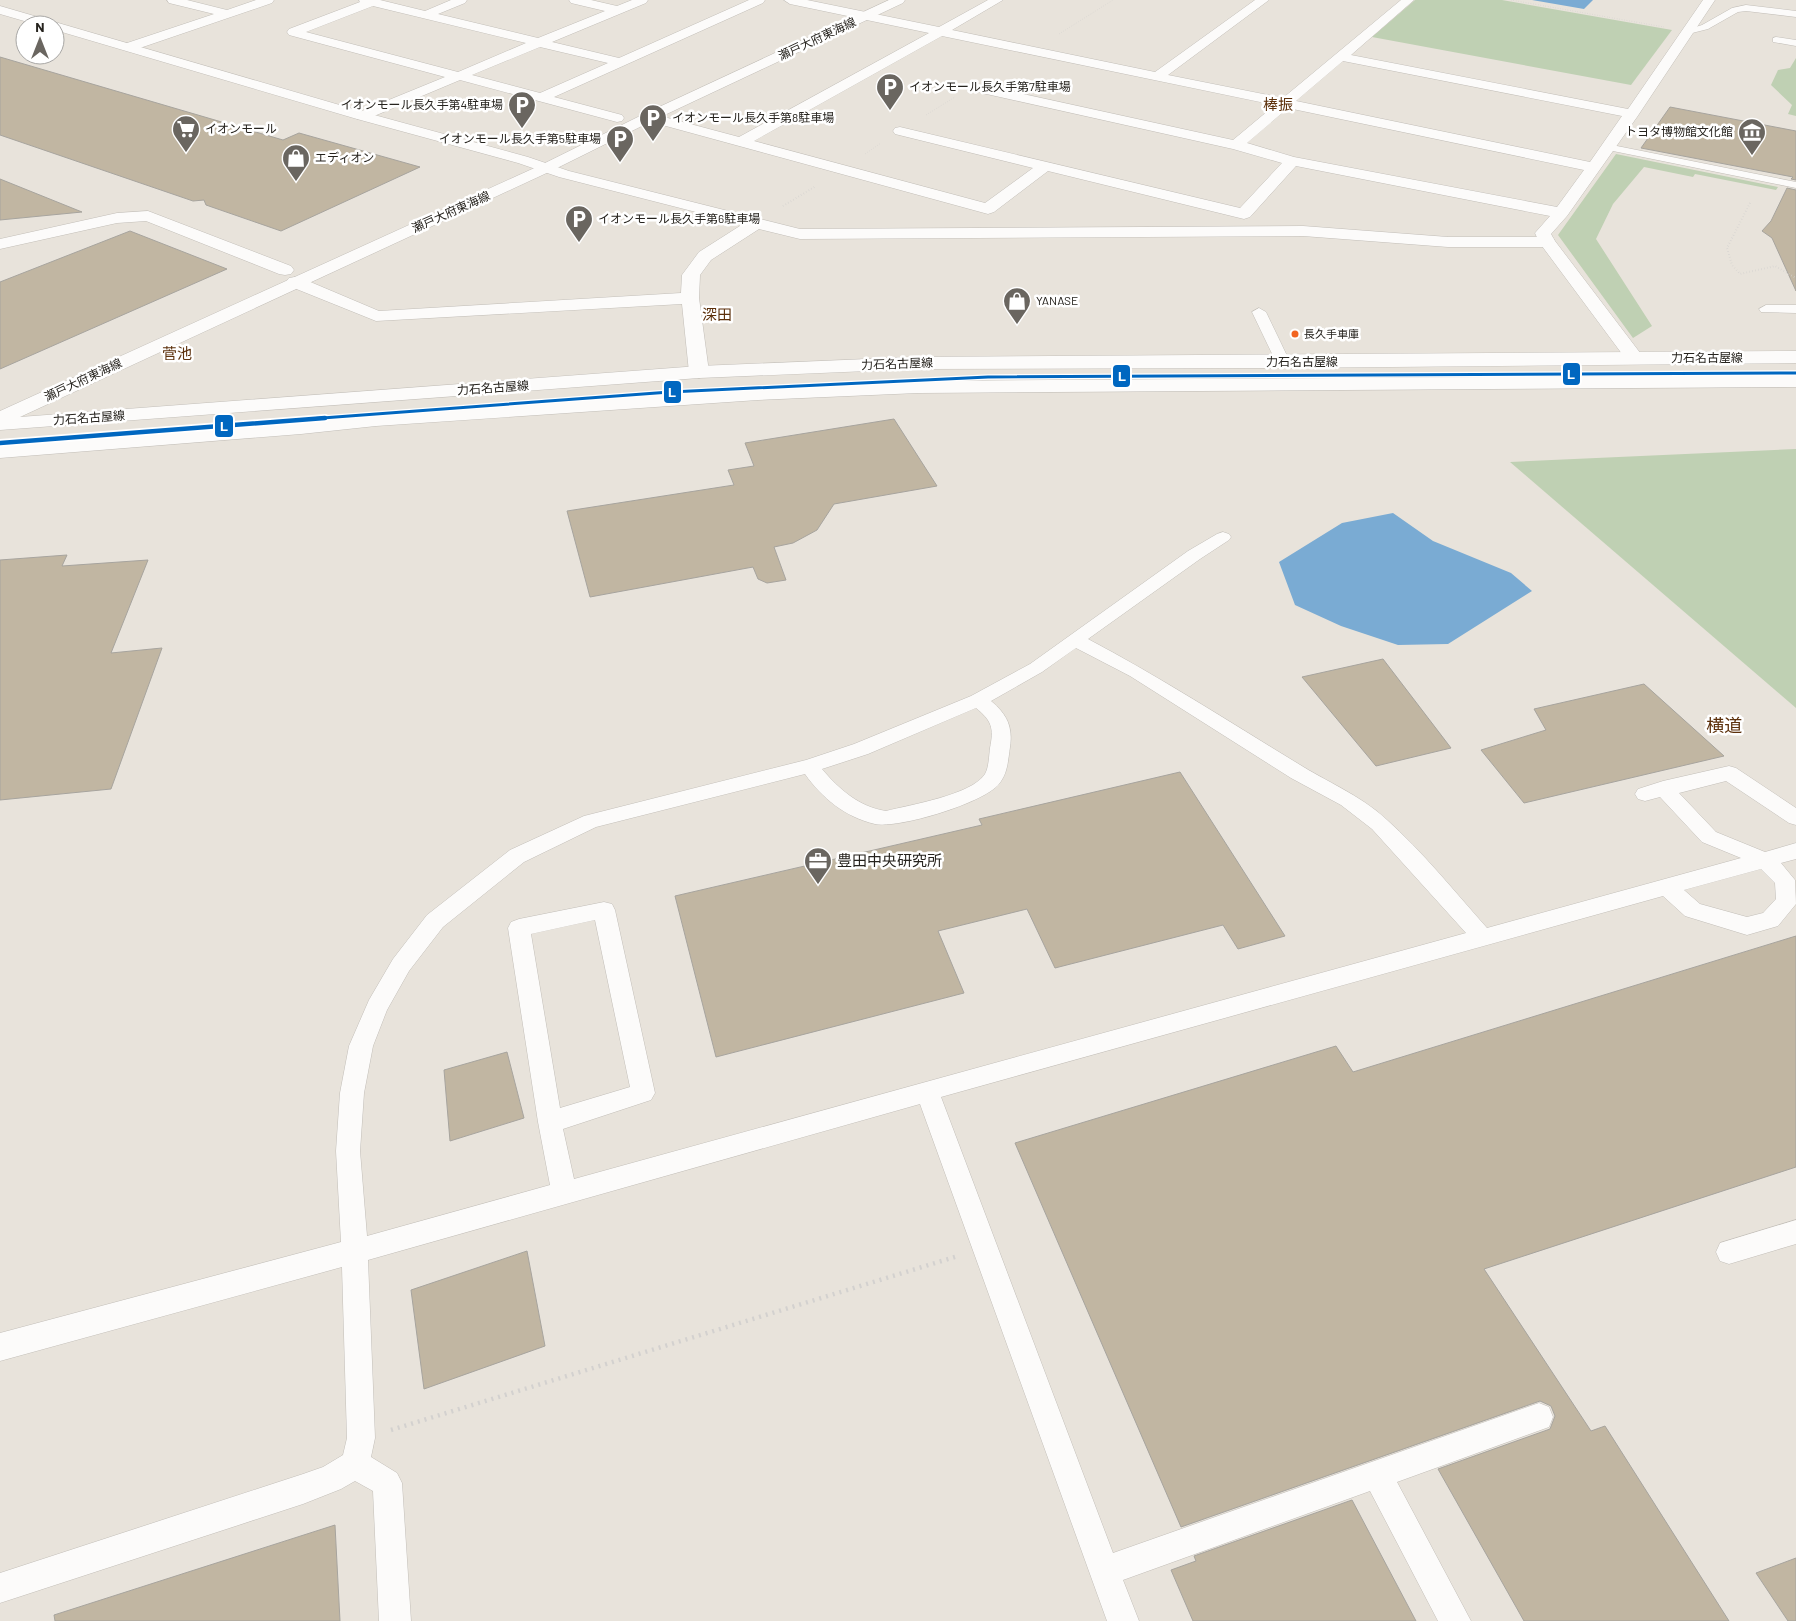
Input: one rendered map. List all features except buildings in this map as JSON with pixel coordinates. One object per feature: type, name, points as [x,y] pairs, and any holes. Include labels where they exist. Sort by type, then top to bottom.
[{"type":"street","points":[[173,0],[228,14]]},
{"type":"street","points":[[129,47],[268,0]]},
{"type":"street","points":[[426,15],[461,0]]},
{"type":"street","points":[[575,0],[618,10]]},
{"type":"street","points":[[362,116],[642,0]]},
{"type":"street","points":[[541,98],[759,0]]},
{"type":"street","points":[[790,0],[1592,167]]},
{"type":"street","name":"瀬戸大府東海線","points":[[561,143],[874,0]]},
{"type":"street","name":"瀬戸大府東海線","points":[[0,418],[290,276],[546,168],[649,117],[899,0]]},
{"type":"street","points":[[741,142],[997,0]]},
{"type":"street","points":[[1158,76],[1262,0]]},
{"type":"street","points":[[1236,146],[1408,0]]},
{"type":"street","points":[[1635,358],[1547,242],[1543,233],[1561,213],[1592,167],[1632,114],[1709,0]]},
{"type":"street","points":[[618,118],[293,32],[369,1],[619,62]]},
{"type":"street","points":[[0,10],[17,15]]},
{"type":"street","points":[[65,29],[546,168],[800,234],[981,231],[1303,231],[1448,242],[1547,242]]},
{"type":"street","points":[[1342,57],[1632,114]]},
{"type":"street","points":[[973,87],[1236,146],[1292,161],[1561,213]]},
{"type":"street","points":[[649,117],[844,168],[852,173],[988,209],[1045,166]]},
{"type":"street","points":[[900,130],[1244,214],[1292,161]]},
{"type":"street","name":"瀬戸大府東海線","points":[[500,170],[544,151]]},
{"type":"street","points":[[0,244],[117,218],[148,216],[290,276],[376,316],[690,298]]},
{"type":"street","points":[[699,372],[690,298],[691,275],[705,256],[758,222]]},
{"type":"street","name":"瀬戸大府東海線","points":[[268,278],[290,276],[302,262]]},
{"type":"street","name":"力石名古屋線","points":[[0,424],[699,372],[915,363],[1796,358]]},
{"type":"street","name":"力石名古屋線","points":[[0,452],[301,428],[376,420],[758,394],[871,389],[1087,385],[1796,382]]},
{"type":"lane","points":[[1688,31],[1705,27],[1735,10],[1746,8],[1796,14]]},
{"type":"lane","points":[[1776,40],[1796,43]]},
{"type":"lane","points":[[1607,147],[1796,185]]},
{"type":"lane","points":[[1766,309],[1796,309]]},
{"type":"lane","points":[[1259,312],[1283,362]]},
{"type":"lane","points":[[395,1621],[387,1483],[358,1451],[355,1250],[348,1151],[352,1093],[361,1046],[377,1007],[401,965],[435,921],[517,856],[554,836],[591,821],[809,766],[861,749],[978,700],[1036,668],[1194,555],[1223,537]]},
{"type":"lane","points":[[1076,640],[1136,672],[1298,773],[1348,800],[1378,824],[1417,863],[1482,936]]},
{"type":"lane","points":[[809,766],[822,784],[860,812],[872,817],[886,818],[966,797],[983,789],[994,777],[1003,731],[995,714],[978,700]]},
{"type":"lane","points":[[1665,886],[1693,910],[1746,926],[1770,920],[1787,901],[1785,880],[1765,860],[1709,836],[1654,791],[1729,773],[1796,818]]},
{"type":"lane","points":[[0,1347],[564,1194],[926,1090],[1796,851]]},
{"type":"lane","points":[[550,1122],[643,1093],[604,910],[519,928],[550,1122],[564,1194]]},
{"type":"lane","points":[[926,1090],[1123,1621]]},
{"type":"lane","points":[[1729,1252],[1796,1232]]},
{"type":"lane","points":[[1104,1571],[1538,1417]]},
{"type":"lane","points":[[0,1588],[331,1479],[358,1451]]},
{"type":"lane","points":[[1377,1474],[1455,1621]]},
{"type":"path","points":[[1032,50],[1113,0]]},
{"type":"path","points":[[1512,0],[1688,31]]},
{"type":"path","points":[[758,222],[900,130],[973,87]]},
{"type":"path","points":[[1750,204],[1727,248],[1732,265],[1740,274],[1775,266],[1796,278]]},
{"type":"path","points":[[358,1451],[985,1248]]},
{"type":"green space","points":[[1415,0],[1502,0],[1672,30],[1631,85],[1372,37]]},
{"type":"green space","points":[[1796,58],[1796,116],[1788,114],[1792,105],[1771,85],[1778,70],[1790,68]]},
{"type":"green space","points":[[1616,154],[1778,187],[1776,190],[1695,174],[1693,177],[1644,167],[1613,204],[1596,239],[1652,326],[1633,338],[1558,235]]},
{"type":"green space","points":[[1796,449],[1796,708],[1510,462]]},
{"type":"water","points":[[1532,0],[1593,0],[1584,9]]},
{"type":"water","points":[[1393,513],[1433,541],[1511,573],[1532,591],[1448,644],[1398,645],[1341,626],[1295,605],[1279,562],[1342,523]]},
{"type":"transit line","name":"L","points":[[0,443],[670,392],[829,383],[988,377],[1796,373]]},
{"type":"place","name":"イオンモール長久手第7駐車場","points":[[890,111]]},
{"type":"place","name":"イオンモール長久手第4駐車場","points":[[522,129]]},
{"type":"place","name":"イオンモール長久手第8駐車場","points":[[653,142]]},
{"type":"place","name":"イオンモール","points":[[186,153]]},
{"type":"place","name":"トヨタ博物館文化館","points":[[1752,156]]},
{"type":"place","name":"イオンモール長久手第5駐車場","points":[[620,163]]},
{"type":"place","name":"エディオン","points":[[296,182]]},
{"type":"place","name":"イオンモール長久手第6駐車場","points":[[579,243]]},
{"type":"place","name":"YANASE","points":[[1017,325]]},
{"type":"place","name":"長久手車庫","points":[[1295,334]]},
{"type":"place","name":"豊田中央研究所","points":[[818,885]]},
{"type":"district","name":"棒振","points":[[1278,105]]},
{"type":"district","name":"深田","points":[[717,315]]},
{"type":"district","name":"菅池","points":[[177,354]]},
{"type":"district","name":"横道","points":[[1724,726]]}]
